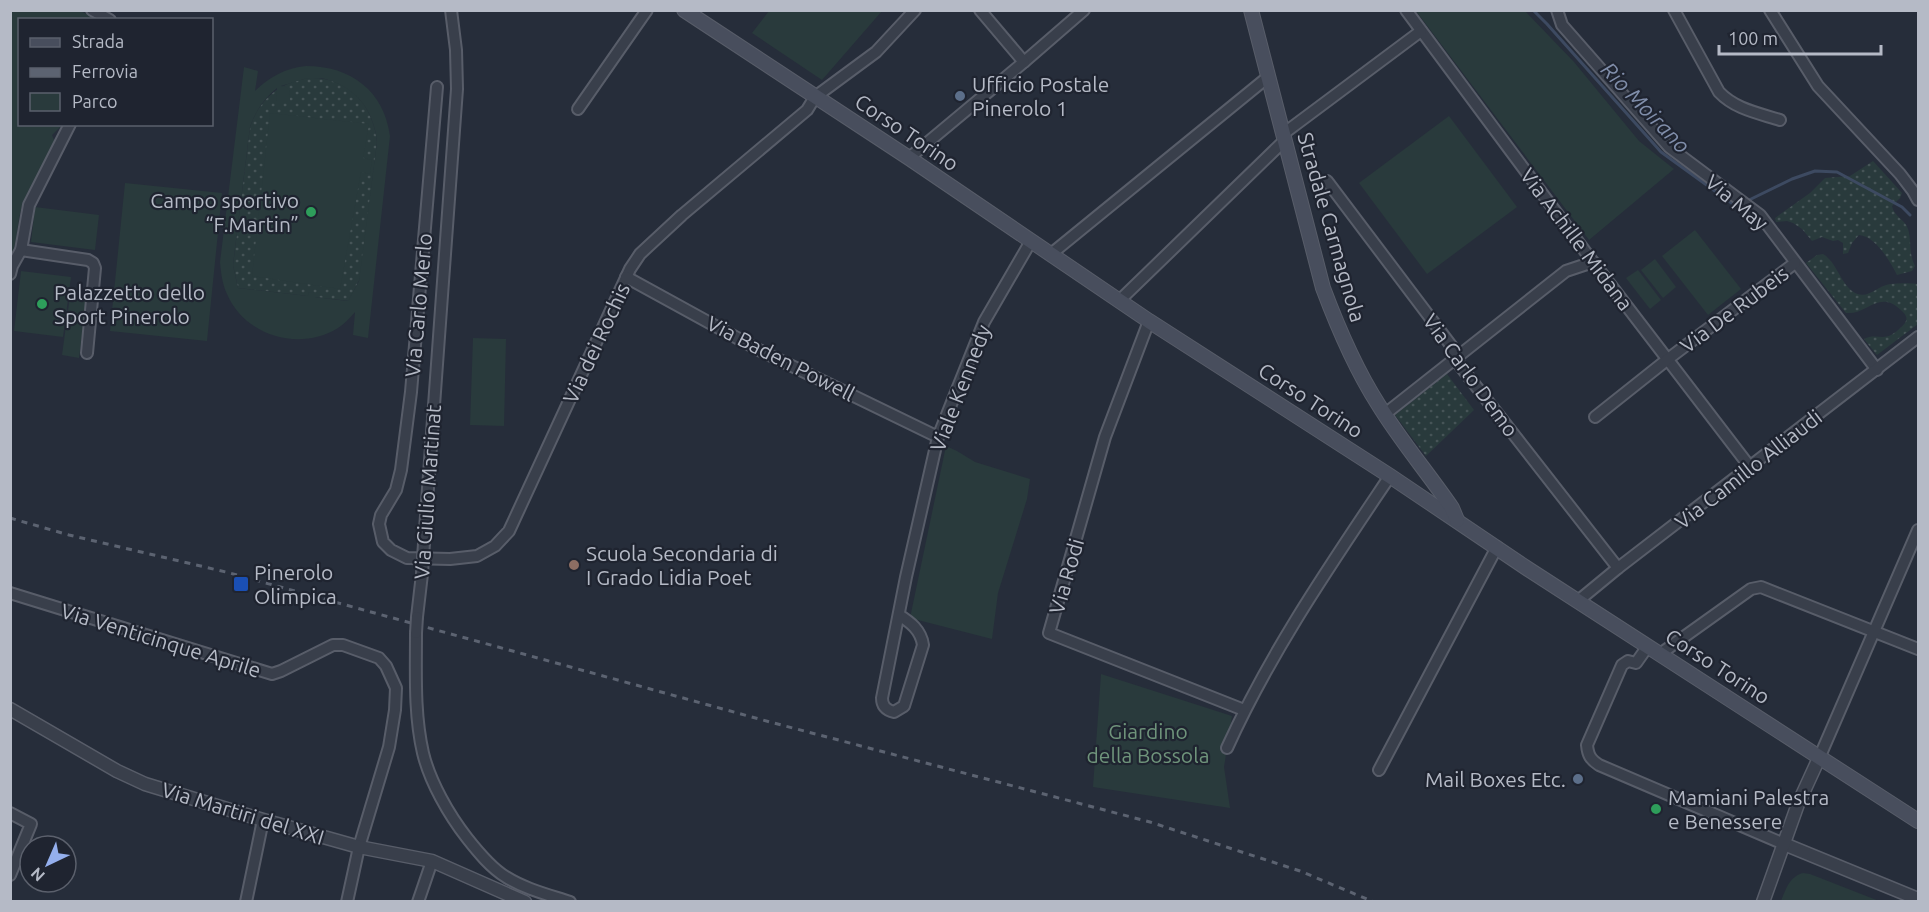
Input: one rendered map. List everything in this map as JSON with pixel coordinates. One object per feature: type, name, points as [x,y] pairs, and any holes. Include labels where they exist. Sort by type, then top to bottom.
[{"type":"main road","name":"Corso Torino","points":[[684,10],[909,158],[1149,321],[1918,821]]},
{"type":"main road","name":"Stradale Carmagnola","points":[[1251,10],[1323,288],[1344,342],[1385,414],[1452,508],[1458,521]]},
{"type":"street","points":[[92,10],[106,18]]},
{"type":"street","name":"Via Giulio Martinat","points":[[451,10],[456,50],[457,89],[417,617],[417,719],[424,755],[438,792],[456,824],[480,854],[506,877],[570,902]]},
{"type":"street","points":[[578,109],[647,10]]},
{"type":"street","name":"Via dei Rochis","points":[[391,550],[407,558],[466,559],[495,546],[509,531],[626,277],[640,254],[682,215],[807,110],[815,97],[876,52],[915,10]]},
{"type":"street","points":[[980,10],[1024,62]]},
{"type":"street","points":[[909,158],[1084,10]]},
{"type":"street","name":"Via Achille Midana","points":[[1406,10],[1593,262],[1750,467]]},
{"type":"street","name":"Via May","points":[[1557,10],[1562,25],[1663,140],[1683,158],[1760,215],[1795,262]]},
{"type":"street","points":[[1674,10],[1719,92],[1740,108],[1780,120]]},
{"type":"street","points":[[1770,10],[1818,86],[1873,148],[1900,174],[1918,200]]},
{"type":"street","points":[[1120,300],[1284,137],[1421,31]]},
{"type":"street","points":[[1051,254],[1268,77]]},
{"type":"street","name":"Via Carlo Merlo","points":[[391,550],[382,542],[380,524],[381,515],[396,490],[411,392],[436,87]]},
{"type":"street","points":[[10,274],[21,250],[29,205],[69,126]]},
{"type":"street","name":"Via Carlo Demo","points":[[1327,181],[1453,348],[1456,359],[1618,568]]},
{"type":"street","name":"Viale Kennedy","points":[[899,615],[910,622],[922,636],[923,645],[904,706],[894,712],[884,706],[882,698],[899,615],[938,437],[984,322],[1031,241]]},
{"type":"street","points":[[21,250],[88,260],[93,263],[95,268],[87,353]]},
{"type":"street","points":[[1385,414],[1566,271],[1593,262]]},
{"type":"street","name":"Via De Rubeis","points":[[1595,417],[1795,262],[1877,369]]},
{"type":"street","name":"Via Baden Powell","points":[[626,277],[761,351],[938,437]]},
{"type":"street","name":"Via Rodi","points":[[1149,321],[1105,437],[1049,633],[1244,710]]},
{"type":"street","name":"Via Camillo Alliaudi","points":[[1578,601],[1918,337]]},
{"type":"street","points":[[1227,748],[1244,710],[1285,635],[1390,476]]},
{"type":"street","points":[[1763,902],[1798,804],[1918,530]]},
{"type":"street","points":[[1379,770],[1497,547]]},
{"type":"street","points":[[1918,649],[1761,586],[1756,587],[1636,663],[1628,661],[1622,665],[1587,745],[1588,755],[1599,765],[1918,899]]},
{"type":"street","name":"Via Venticinque Aprile","points":[[10,593],[272,674],[333,645],[343,645],[379,658],[386,666],[396,688],[395,710],[389,747],[359,847]]},
{"type":"street","name":"Via Martiri del XXI","points":[[10,709],[117,771],[145,784],[359,847],[432,861],[525,902]]},
{"type":"street","points":[[10,813],[31,824],[10,875]]},
{"type":"street","points":[[246,902],[263,820]]},
{"type":"street","points":[[347,902],[359,847]]},
{"type":"street","points":[[418,902],[432,861]]},
{"type":"street","name":"Via Martiri del XXI","points":[[488,885],[516,902]]},
{"type":"green space","points":[[11,11],[80,11],[96,18],[18,18],[18,126],[61,126],[52,135],[56,145],[25,198],[11,256]]},
{"type":"green space","points":[[769,11],[882,11],[822,80],[752,33]]},
{"type":"green space","points":[[1416,11],[1525,11],[1574,62],[1639,141],[1674,169],[1589,240]]},
{"type":"green space","points":[[306,66],[337,71],[363,84],[381,106],[387,120],[390,136],[368,338],[353,335],[355,312],[347,321],[323,335],[307,339],[275,336],[260,330],[235,309],[223,282],[220,262],[244,67],[258,71],[255,91],[278,74]],"holes":[[[321,78],[333,81],[352,93],[367,109],[372,119],[377,142],[359,281],[348,301],[315,297],[315,293],[309,292],[308,296],[238,288],[233,265],[250,127],[255,115],[264,101],[277,88],[276,101],[290,101],[289,90],[281,86],[304,79]]]},
{"type":"green space","points":[[310,78],[336,82],[347,88],[364,105],[375,129],[377,142],[361,276],[349,301],[238,288],[233,265],[250,127],[254,117],[272,93],[289,83]]},
{"type":"green space","points":[[270,113],[369,124],[363,158],[372,160],[370,174],[361,172],[340,289],[252,276]]},
{"type":"green space","points":[[1449,116],[1517,207],[1427,274],[1359,183]]},
{"type":"green space","points":[[1873,161],[1902,193],[1892,206],[1908,229],[1915,266],[1912,271],[1897,275],[1881,250],[1865,236],[1859,235],[1852,243],[1848,253],[1843,254],[1843,243],[1838,240],[1833,241],[1822,237],[1812,241],[1802,229],[1793,223],[1776,222],[1775,218],[1810,193],[1825,178],[1850,176]]},
{"type":"green space","points":[[125,183],[222,193],[207,341],[110,331]]},
{"type":"green space","points":[[35,207],[99,215],[95,250],[31,242]]},
{"type":"green space","points":[[1695,230],[1741,289],[1708,315],[1662,256]]},
{"type":"green space","points":[[1823,254],[1832,262],[1848,287],[1857,294],[1867,294],[1890,284],[1918,284],[1918,324],[1877,355],[1864,339],[1893,334],[1905,323],[1905,315],[1887,302],[1874,304],[1854,313],[1846,313],[1806,263],[1817,255]]},
{"type":"green space","points":[[1655,259],[1676,287],[1663,298],[1641,270]]},
{"type":"green space","points":[[1638,270],[1661,300],[1650,309],[1626,278]]},
{"type":"green space","name":"Palazzetto dello Sport Pinerolo","points":[[21,271],[71,277],[63,337],[14,331]]},
{"type":"green space","name":"Palazzetto dello Sport Pinerolo","points":[[70,296],[87,298],[79,358],[62,355]]},
{"type":"green space","points":[[473,338],[506,339],[504,426],[470,425]]},
{"type":"green space","points":[[1447,374],[1474,410],[1426,456],[1395,415]]},
{"type":"green space","points":[[946,446],[975,462],[1030,479],[1027,499],[998,593],[992,639],[910,618]]},
{"type":"green space","name":"Giardino della Bossola","points":[[1101,674],[1232,716],[1224,767],[1230,808],[1093,787]]},
{"type":"green space","points":[[1803,873],[1879,901],[1781,901],[1791,880]]},
{"type":"waterway","name":"Rio Moirano","points":[[1533,10],[1661,152],[1737,207],[1741,204]]},
{"type":"waterway","name":"Rio Moirano","points":[[1747,201],[1792,179],[1815,171],[1837,172],[1902,207],[1910,215]]},
{"type":"railway","points":[[10,518],[69,535],[226,572],[770,722],[1150,822],[1300,871],[1374,902]]},
{"type":"place","name":"Ufficio Postale Pinerolo 1","points":[[960,96]]},
{"type":"place","name":"Campo sportivo “F.Martin”","points":[[311,212]]},
{"type":"place","name":"Palazzetto dello Sport Pinerolo","points":[[42,304]]},
{"type":"place","name":"Scuola Secondaria di I Grado Lidia Poet","points":[[574,565]]},
{"type":"place","name":"Pinerolo Olimpica","points":[[241,584]]},
{"type":"place","name":"Mail Boxes Etc.","points":[[1578,779]]},
{"type":"place","name":"Mamiani Palestra e Benessere","points":[[1656,809]]}]
